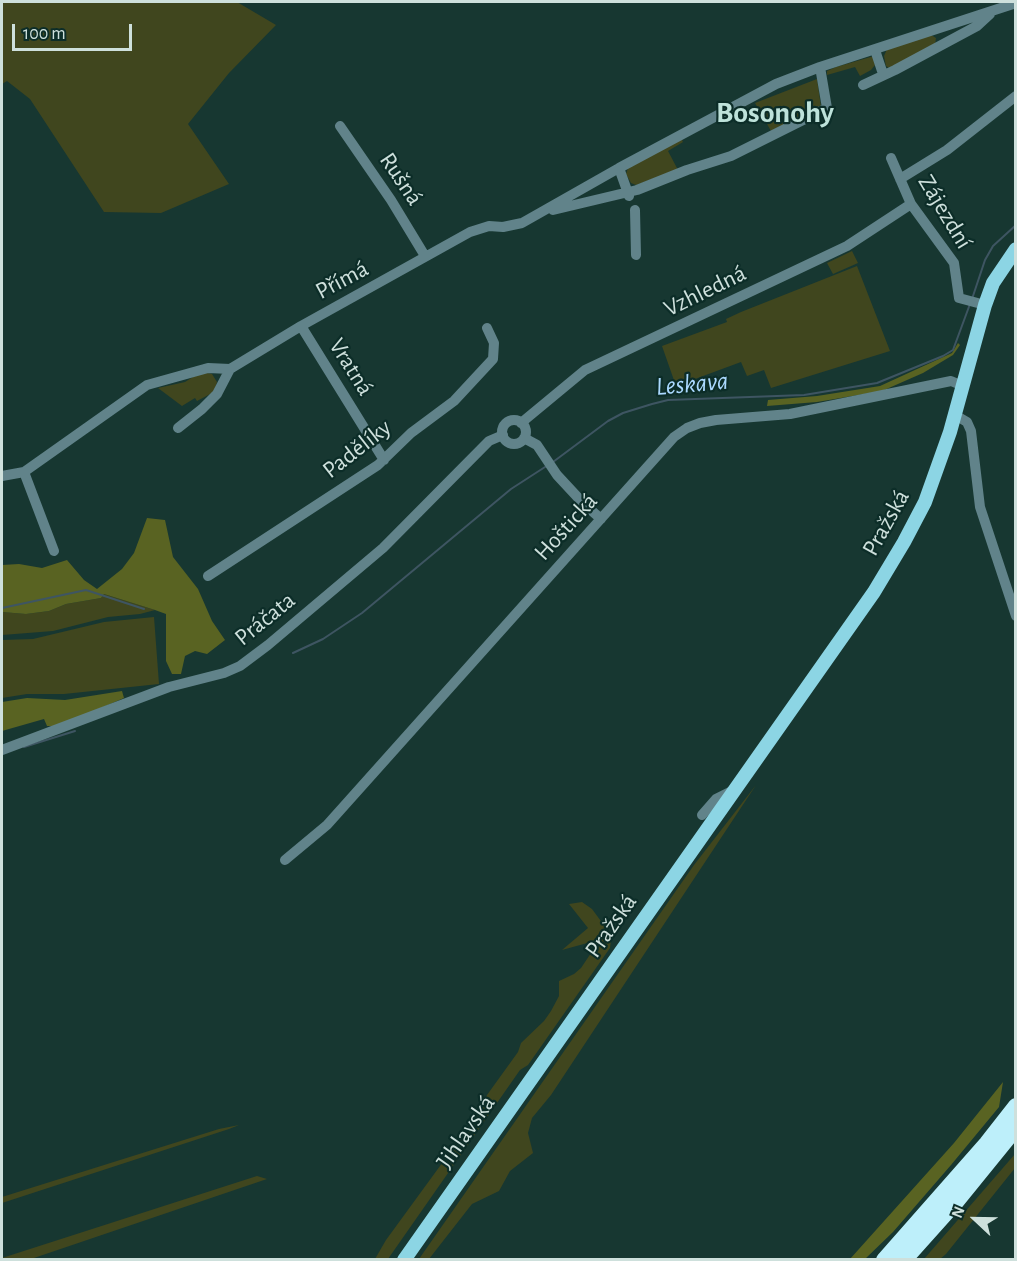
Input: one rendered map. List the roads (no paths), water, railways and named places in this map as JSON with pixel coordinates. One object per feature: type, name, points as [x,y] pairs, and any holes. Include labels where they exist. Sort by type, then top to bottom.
[{"type":"highway","points":[[884,1260],[980,1151],[1016,1106]]},
{"type":"highway","points":[[904,1260],[956,1202],[1016,1128]]},
{"type":"main road","name":"Pražská","points":[[564,1031],[874,592],[904,542],[925,502],[956,415],[963,386],[975,302],[993,283],[1016,249]]},
{"type":"main road","name":"Jihlavská","points":[[404,1260],[564,1031]]},
{"type":"street","points":[[543,212],[619,168],[776,84],[820,67],[1016,3]]},
{"type":"street","points":[[863,85],[977,26],[995,10]]},
{"type":"street","points":[[940,28],[946,42]]},
{"type":"street","points":[[875,50],[883,74]]},
{"type":"street","points":[[543,212],[629,194],[687,170],[731,156],[827,108],[820,67]]},
{"type":"street","points":[[900,179],[947,150],[1016,96]]},
{"type":"street","name":"Rušná","points":[[340,126],[391,200],[425,256]]},
{"type":"street","name":"Zájezdní","points":[[891,158],[911,204],[954,263],[959,298],[975,302]]},
{"type":"street","points":[[619,168],[629,194]]},
{"type":"street","name":"Vzhledná","points":[[521,423],[585,370],[847,246],[911,204]]},
{"type":"street","points":[[635,210],[636,255]]},
{"type":"street","name":"Přímá","points":[[230,369],[301,326],[470,232],[489,226],[503,227],[522,223],[543,212]]},
{"type":"street","name":"Vratná","points":[[301,326],[384,460]]},
{"type":"street","name":"Padělíky","points":[[208,576],[378,465],[411,433],[454,401],[494,358],[494,343],[487,328]]},
{"type":"street","points":[[2,476],[24,472],[147,385],[208,368],[230,369],[217,394],[202,409],[179,422]]},
{"type":"street","name":"Hoštická","points":[[285,860],[327,825],[674,437],[700,423],[790,414],[951,381],[963,386]]},
{"type":"street","points":[[956,415],[968,422],[971,431],[980,507],[1016,616]]},
{"type":"street","points":[[515,420],[521,423],[526,430],[524,438],[512,443],[506,440],[503,435],[507,423],[515,420]]},
{"type":"street","name":"Práčata","points":[[2,750],[169,687],[224,673],[240,666],[383,548],[489,441],[503,435]]},
{"type":"street","points":[[524,438],[537,445],[583,503],[602,519]]},
{"type":"street","points":[[24,472],[54,552]]},
{"type":"street","name":"Pražská","points":[[702,815],[716,799],[736,789]]},
{"type":"waterway","name":"Leskava","points":[[972,299],[985,260],[993,246],[1016,225]]},
{"type":"waterway","name":"Leskava","points":[[553,462],[608,421],[623,413],[668,400],[804,395],[877,383],[953,350],[970,304]]},
{"type":"waterway","name":"Leskava","points":[[293,653],[323,639],[362,613],[511,489],[545,467]]},
{"type":"waterway","points":[[2,608],[86,590],[144,609]]},
{"type":"waterway","name":"Leskava","points":[[24,747],[75,731]]},
{"type":"district","name":"Bosonohy","points":[[775,113]]}]
